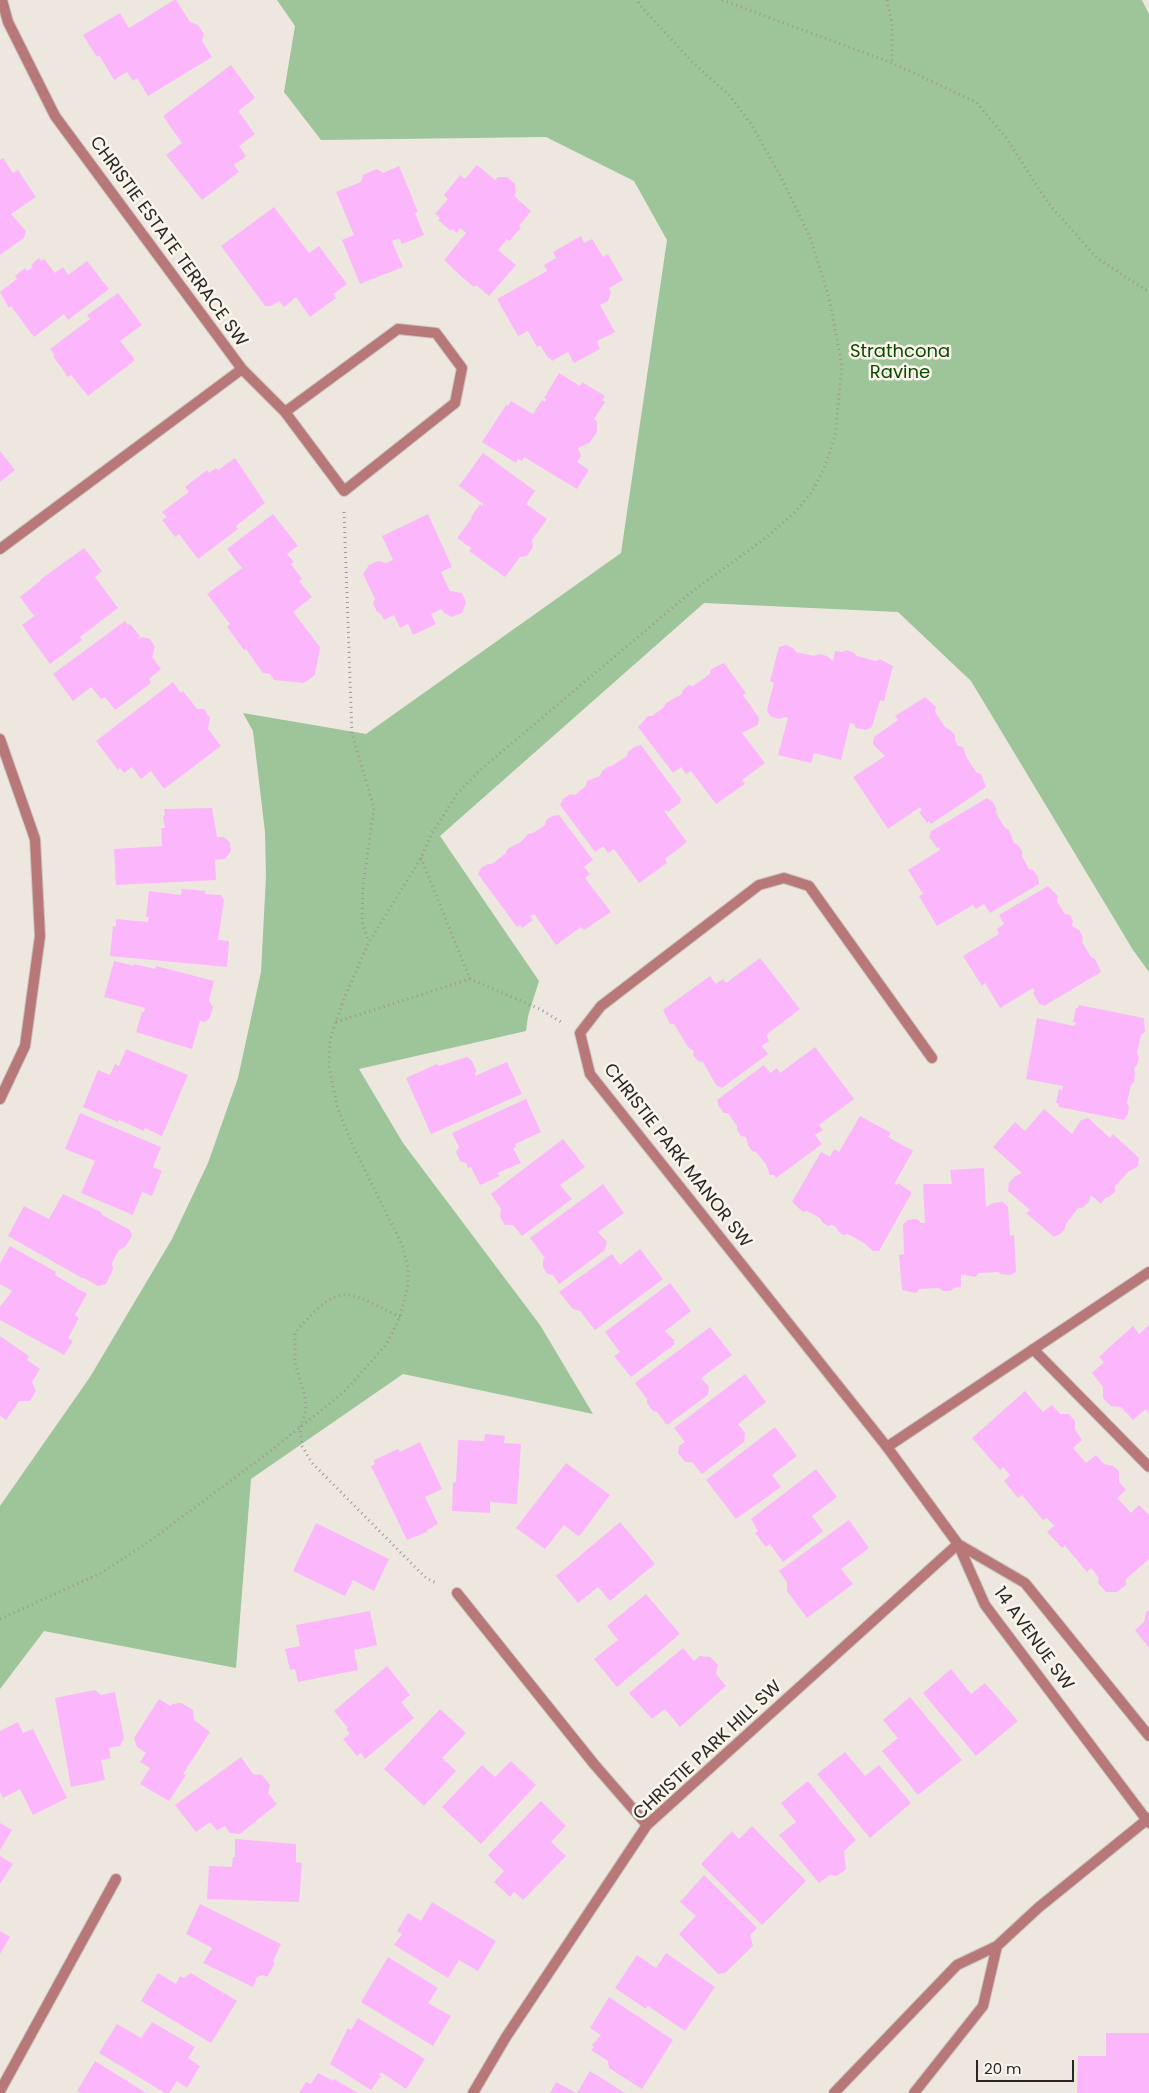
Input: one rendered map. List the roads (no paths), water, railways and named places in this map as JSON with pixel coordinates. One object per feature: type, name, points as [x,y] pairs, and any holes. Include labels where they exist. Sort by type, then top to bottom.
[{"type":"street","name":"CHRISTIE ESTATE TERRACE SW","points":[[0,549],[242,369],[55,116],[8,22],[2,0]]},
{"type":"street","points":[[242,369],[285,412],[344,491],[455,403],[462,368],[436,333],[398,330],[285,412]]},
{"type":"street","points":[[0,739],[35,839],[40,936],[25,1046],[0,1099]]},
{"type":"street","name":"CHRISTIE PARK MANOR SW","points":[[932,1058],[809,886],[784,878],[759,885],[719,915],[601,1006],[580,1033],[590,1074],[887,1447],[958,1544]]},
{"type":"street","points":[[887,1447],[1149,1272]]},
{"type":"street","points":[[1033,1349],[1149,1468]]},
{"type":"street","name":"14 AVENUE SW","points":[[958,1544],[1025,1583],[1149,1736]]},
{"type":"street","name":"14 AVENUE SW","points":[[958,1544],[985,1605],[1148,1820]]},
{"type":"street","name":"CHRISTIE PARK HILL SW","points":[[473,2093],[506,2037],[647,1825],[958,1544]]},
{"type":"street","points":[[457,1594],[594,1764],[647,1825]]},
{"type":"street","points":[[834,2093],[957,1966],[997,1946],[1038,1908],[1148,1820]]},
{"type":"street","points":[[0,2091],[116,1879]]},
{"type":"street","points":[[914,2093],[983,2006],[997,1946]]},
{"type":"park label","name":"Strathcona Ravine","points":[[900,362]]}]
